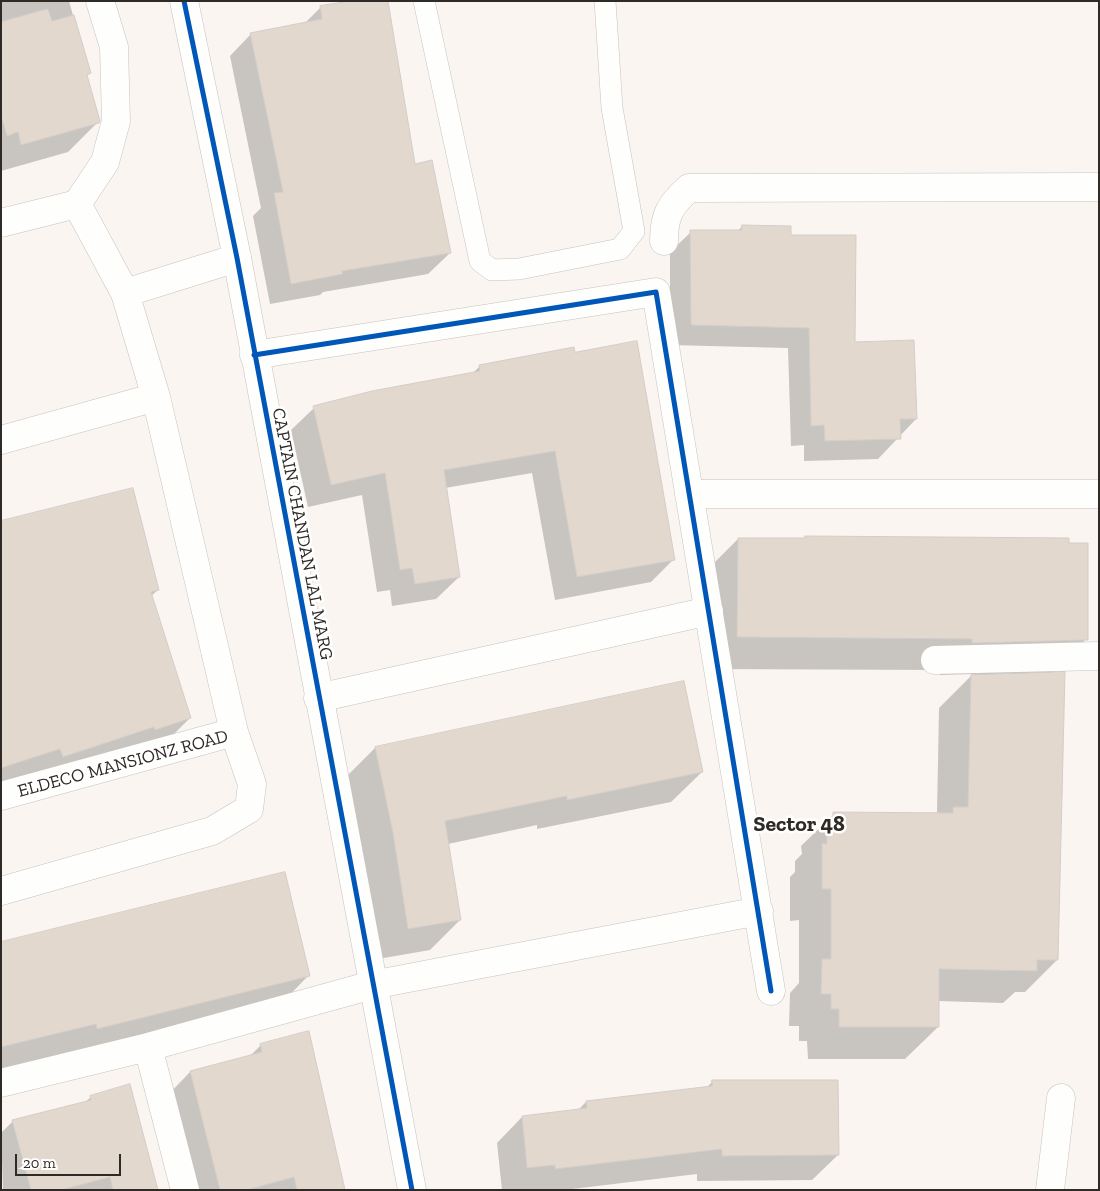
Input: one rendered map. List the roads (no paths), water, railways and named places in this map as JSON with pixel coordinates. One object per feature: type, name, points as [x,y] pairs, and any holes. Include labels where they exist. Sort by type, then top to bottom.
[{"type":"street","points":[[1,223],[77,204],[105,162],[116,121],[114,47],[100,1]]},
{"type":"street","name":"CAPTAIN CHANDAN LAL MARG","points":[[184,1],[237,258],[318,698],[412,1190]]},
{"type":"street","points":[[664,241],[664,224],[673,202],[690,188],[1099,187]]},
{"type":"street","points":[[77,204],[125,293],[156,397],[234,732]]},
{"type":"street","points":[[125,293],[237,258]]},
{"type":"street","points":[[254,355],[656,292],[771,991]]},
{"type":"street","points":[[1,440],[156,397]]},
{"type":"street","points":[[690,494],[1099,494]]},
{"type":"street","points":[[318,698],[709,611]]},
{"type":"street","points":[[935,660],[1099,656]]},
{"type":"street","name":"ELDECO MANSIONZ ROAD","points":[[1,796],[234,732],[252,784],[249,809],[212,831],[1,891]]},
{"type":"street","points":[[1,1083],[148,1047],[372,985],[758,912]]},
{"type":"street","points":[[148,1047],[185,1190]]},
{"type":"street","points":[[1050,1190],[1061,1098]]},
{"type":"lane","points":[[424,1],[480,261],[492,270],[519,269],[620,249],[634,231],[612,108],[605,1]]},
{"type":"district","name":"Sector 48","points":[[799,825]]}]
